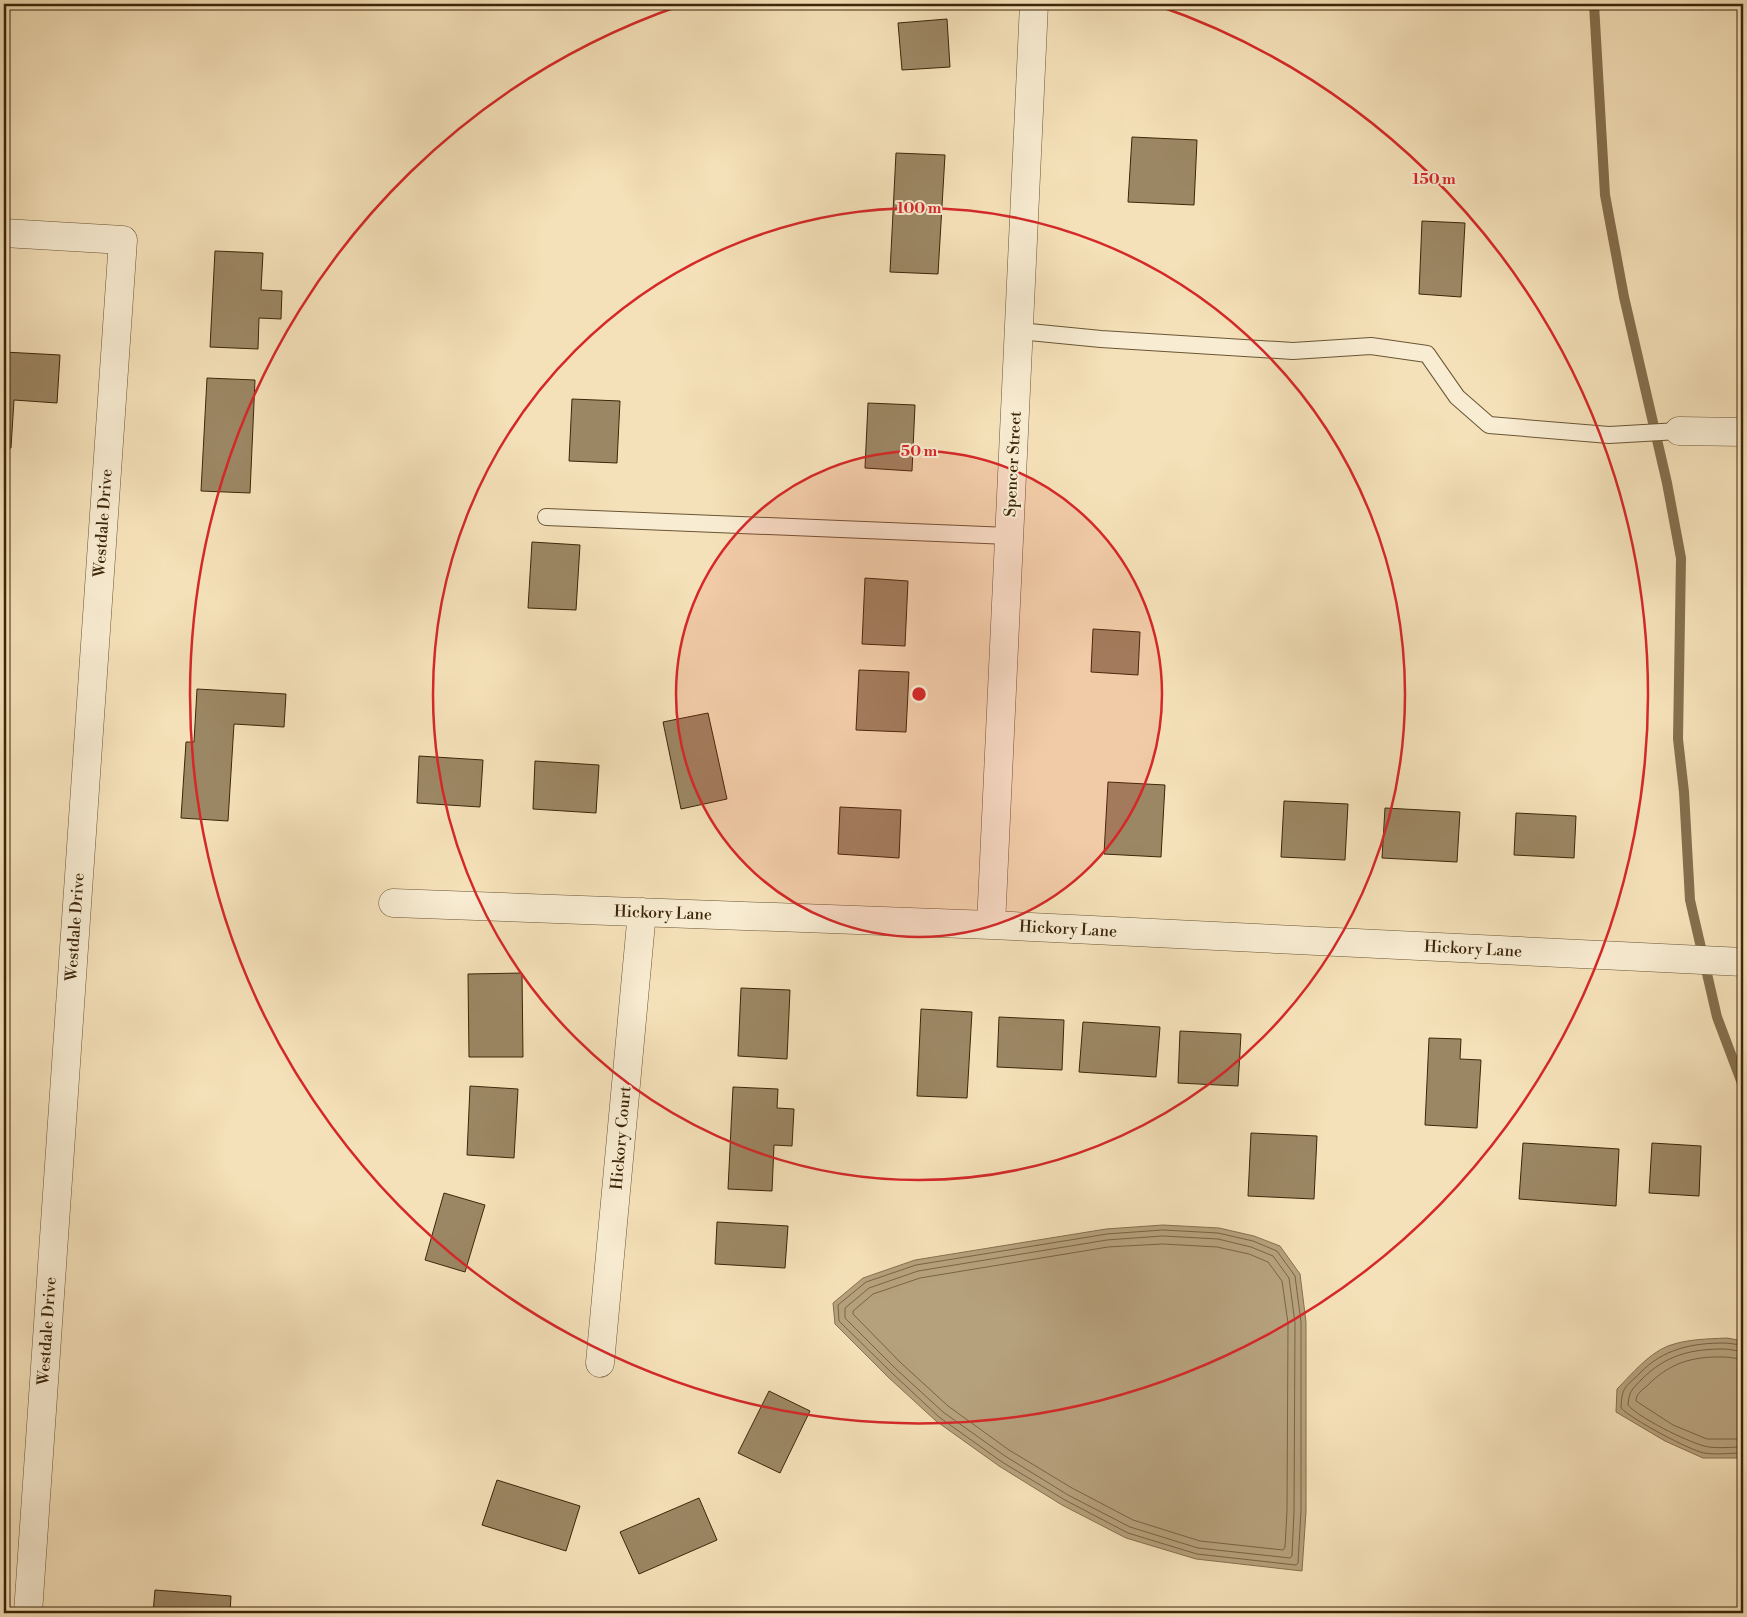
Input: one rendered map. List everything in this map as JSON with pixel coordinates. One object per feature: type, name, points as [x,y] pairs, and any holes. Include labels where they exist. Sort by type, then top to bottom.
[{"type":"street","name":"Spencer Street","points":[[991,925],[1034,4]]},
{"type":"street","name":"Westdale Drive","points":[[4,232],[123,240],[28,1613]]},
{"type":"street","points":[[1678,431],[1743,432]]},
{"type":"street","name":"Hickory Lane","points":[[392,903],[991,925],[1743,962]]},
{"type":"street","name":"Hickory Court","points":[[600,1363],[642,912]]},
{"type":"lane","points":[[1019,331],[1293,352],[1371,346],[1427,354],[1457,397],[1489,425],[1608,436],[1678,431]]},
{"type":"lane","points":[[546,517],[1009,536]]},
{"type":"water","points":[[1163,1225],[1219,1228],[1254,1236],[1280,1246],[1300,1274],[1306,1322],[1306,1512],[1302,1571],[1196,1559],[1126,1538],[1062,1505],[999,1466],[936,1421],[888,1377],[835,1324],[833,1303],[863,1278],[915,1260],[1106,1229]]},
{"type":"water","points":[[1727,1338],[1743,1341],[1743,1458],[1703,1458],[1665,1441],[1616,1412],[1617,1389],[1654,1354],[1668,1346],[1682,1342]]},
{"type":"building","points":[[947,19],[950,67],[902,70],[898,23]]},
{"type":"building","points":[[1132,137],[1197,140],[1194,205],[1128,202]]},
{"type":"building","points":[[896,153],[945,155],[938,274],[890,272]]},
{"type":"building","points":[[1422,221],[1465,223],[1461,297],[1419,294]]},
{"type":"building","points":[[215,251],[263,253],[261,290],[282,291],[281,319],[259,318],[258,349],[210,347]]},
{"type":"building","points":[[4,352],[60,355],[57,403],[14,400],[11,448],[4,448]]},
{"type":"building","points":[[207,378],[255,380],[250,493],[201,491]]},
{"type":"building","points":[[572,399],[620,401],[617,463],[569,461]]},
{"type":"building","points":[[868,403],[915,405],[912,471],[865,468]]},
{"type":"building","points":[[532,542],[580,545],[576,610],[528,608]]},
{"type":"building","points":[[865,578],[908,581],[905,646],[862,644]]},
{"type":"building","points":[[1093,629],[1140,632],[1138,675],[1091,672]]},
{"type":"building","points":[[859,670],[909,672],[906,732],[856,730]]},
{"type":"building","points":[[197,689],[286,694],[284,727],[234,724],[228,821],[181,818],[186,742],[194,742]]},
{"type":"building","points":[[708,713],[727,799],[681,809],[663,722]]},
{"type":"building","points":[[419,756],[483,760],[480,807],[417,803]]},
{"type":"building","points":[[535,761],[599,765],[596,813],[533,809]]},
{"type":"building","points":[[1108,782],[1165,785],[1161,857],[1104,854]]},
{"type":"building","points":[[1284,801],[1348,804],[1345,860],[1281,857]]},
{"type":"building","points":[[840,807],[901,810],[899,858],[838,854]]},
{"type":"building","points":[[1385,808],[1460,812],[1457,862],[1382,858]]},
{"type":"building","points":[[1516,813],[1576,816],[1574,858],[1514,855]]},
{"type":"building","points":[[522,973],[523,1057],[469,1057],[468,974]]},
{"type":"building","points":[[741,988],[790,990],[787,1059],[738,1056]]},
{"type":"building","points":[[921,1009],[972,1012],[967,1098],[917,1096]]},
{"type":"building","points":[[999,1017],[1064,1020],[1062,1070],[997,1067]]},
{"type":"building","points":[[1083,1022],[1160,1027],[1156,1077],[1079,1072]]},
{"type":"building","points":[[1180,1031],[1241,1034],[1238,1086],[1178,1083]]},
{"type":"building","points":[[1429,1038],[1461,1039],[1460,1059],[1481,1060],[1477,1128],[1425,1125]]},
{"type":"building","points":[[470,1086],[518,1089],[514,1158],[467,1155]]},
{"type":"building","points":[[733,1087],[778,1089],[777,1108],[794,1109],[792,1146],[774,1145],[772,1191],[728,1189]]},
{"type":"building","points":[[1251,1133],[1317,1136],[1314,1199],[1248,1196]]},
{"type":"building","points":[[1523,1143],[1619,1149],[1616,1206],[1519,1199]]},
{"type":"building","points":[[1652,1143],[1701,1146],[1699,1196],[1649,1193]]},
{"type":"building","points":[[444,1193],[485,1205],[465,1272],[425,1260]]},
{"type":"building","points":[[717,1222],[788,1226],[785,1268],[715,1264]]},
{"type":"building","points":[[769,1391],[810,1411],[780,1473],[738,1453]]},
{"type":"building","points":[[497,1480],[580,1506],[566,1551],[482,1525]]},
{"type":"building","points":[[699,1498],[717,1540],[639,1574],[620,1532]]},
{"type":"building","points":[[155,1590],[231,1596],[230,1613],[153,1613]]},
{"type":"waterway","points":[[1594,4],[1605,195],[1624,297],[1667,483],[1681,558],[1678,739],[1684,792],[1690,900],[1717,1017],[1743,1086]]}]
